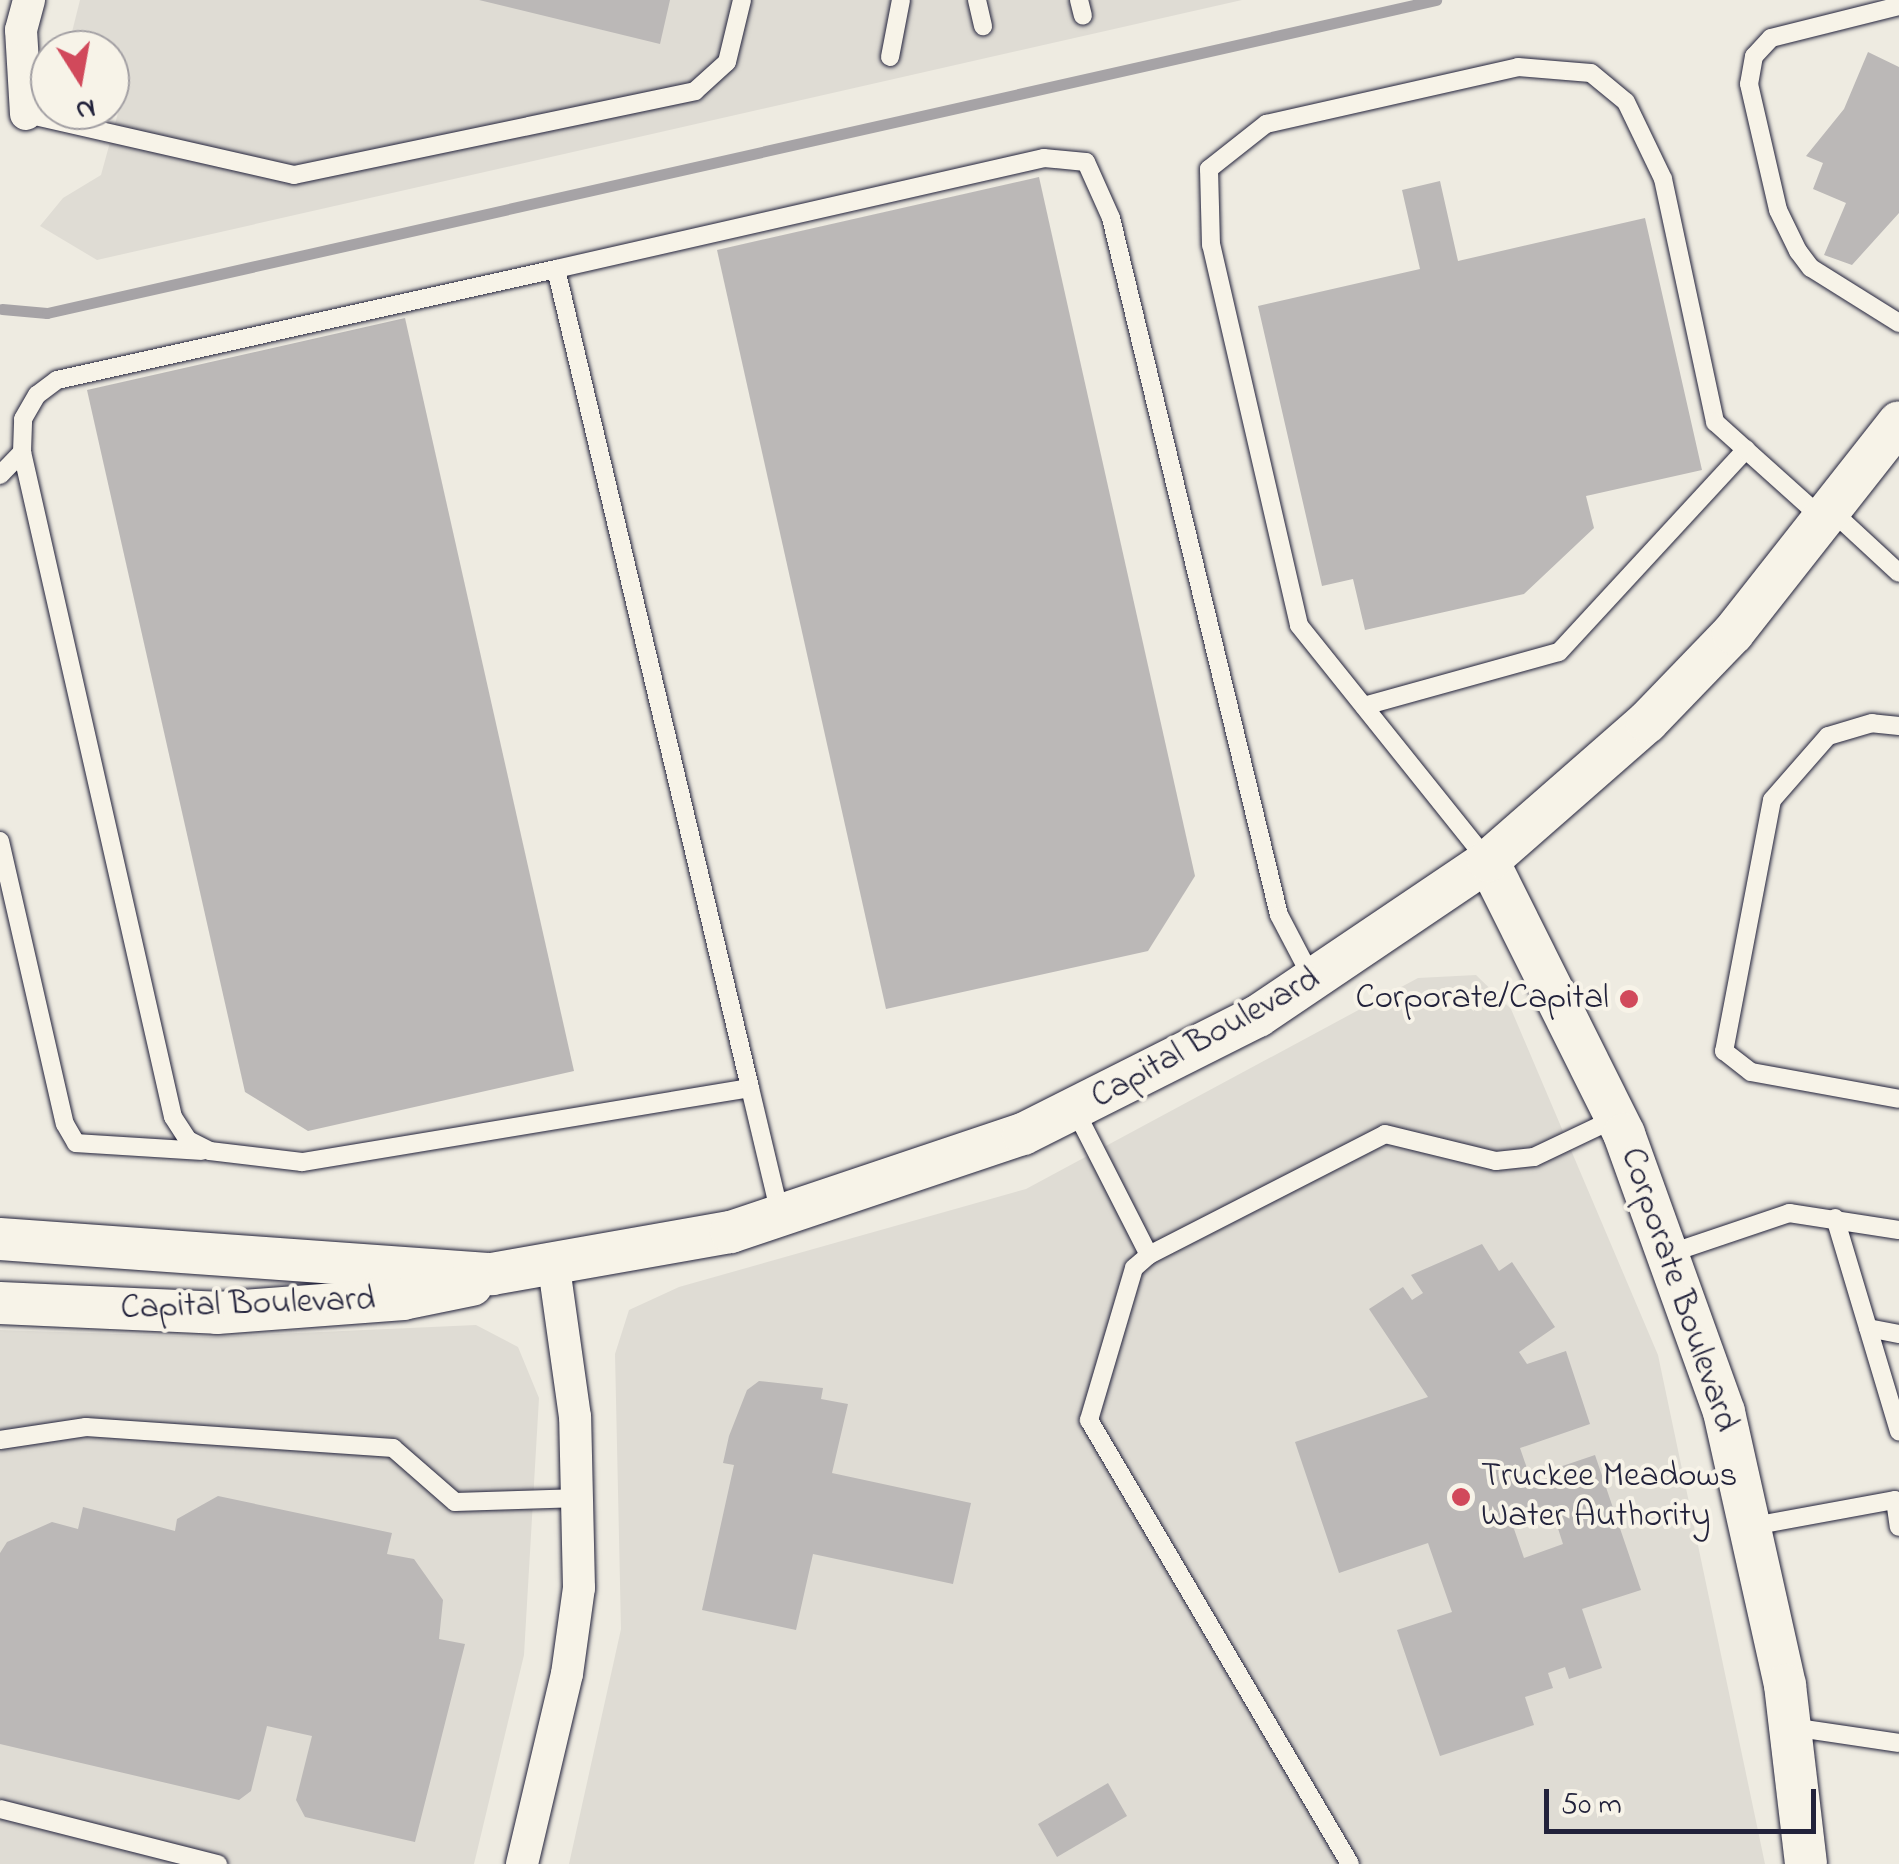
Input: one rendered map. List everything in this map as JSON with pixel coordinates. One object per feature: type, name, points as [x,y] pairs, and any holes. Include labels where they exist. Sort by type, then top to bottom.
[{"type":"street","points":[[26,114],[22,30],[28,0]]},
{"type":"street","name":"Capital Boulevard","points":[[0,1239],[492,1274],[554,1267],[781,1218],[896,1183],[1076,1110],[1314,982],[1488,861],[1648,722],[1830,517],[1899,422]]},
{"type":"street","name":"Corporate Boulevard","points":[[1488,861],[1616,1118],[1671,1252],[1754,1526],[1790,1727],[1806,1864]]},
{"type":"street","points":[[522,1864],[568,1674],[581,1498],[554,1267]]},
{"type":"street","name":"Capital Boulevard","points":[[0,1303],[148,1312],[304,1308],[463,1289],[492,1274]]},
{"type":"lane","points":[[26,114],[294,175],[695,91],[727,62],[742,0]]},
{"type":"lane","points":[[890,57],[901,0]]},
{"type":"lane","points":[[978,0],[983,26]]},
{"type":"lane","points":[[1899,6],[1770,38],[1754,56],[1749,84],[1778,210],[1798,251],[1811,268],[1899,323]]},
{"type":"lane","points":[[1488,861],[1299,625],[1211,245],[1210,169],[1266,124],[1518,67],[1591,73],[1626,102],[1663,179],[1705,393],[1715,422],[1899,574]]},
{"type":"lane","points":[[210,1152],[188,1140],[173,1118],[22,452],[23,419],[57,380],[1044,158],[1086,162],[1112,218],[1279,916],[1314,982]]},
{"type":"lane","points":[[556,269],[781,1218]]},
{"type":"lane","points":[[1364,706],[1559,652],[1746,450]]},
{"type":"lane","points":[[0,475],[22,452]]},
{"type":"lane","points":[[1899,726],[1872,723],[1828,736],[1772,800],[1724,1051],[1751,1072],[1899,1099]]},
{"type":"lane","points":[[0,841],[65,1124],[76,1143],[302,1162],[750,1088]]},
{"type":"lane","points":[[1076,1110],[1149,1254]]},
{"type":"lane","points":[[1350,1864],[1089,1420],[1134,1268],[1149,1254],[1385,1134],[1496,1162],[1534,1157],[1616,1118]]},
{"type":"lane","points":[[1671,1252],[1789,1213],[1899,1230]]},
{"type":"lane","points":[[1835,1218],[1899,1432]]},
{"type":"lane","points":[[1868,1328],[1899,1334]]},
{"type":"lane","points":[[0,1440],[86,1428],[393,1448],[456,1502],[581,1498]]},
{"type":"lane","points":[[1754,1526],[1897,1496],[1899,1528]]},
{"type":"lane","points":[[1790,1727],[1899,1744]]},
{"type":"lane","points":[[0,1809],[218,1864]]},
{"type":"shaded area","points":[[80,0],[1242,0],[97,260],[40,226],[63,198],[101,175],[113,130],[130,130],[130,30],[72,30]]},
{"type":"shaded area","points":[[1476,975],[1511,1009],[1658,1355],[1765,1864],[569,1864],[621,1629],[615,1354],[629,1310],[679,1287],[1026,1189],[1418,978]]},
{"type":"shaded area","points":[[476,1325],[518,1347],[539,1398],[524,1655],[474,1864],[0,1864],[0,1330],[211,1337]]},
{"type":"building","points":[[479,0],[670,0],[660,44]]},
{"type":"building","points":[[1868,52],[1899,67],[1899,213],[1852,265],[1824,255],[1846,203],[1813,189],[1823,163],[1806,156],[1844,109]]},
{"type":"building","points":[[1039,177],[1195,876],[1148,951],[886,1009],[717,250]]},
{"type":"building","points":[[1440,181],[1458,261],[1645,218],[1702,470],[1586,496],[1594,528],[1524,594],[1365,630],[1353,579],[1322,586],[1258,306],[1420,269],[1402,190]]},
{"type":"building","points":[[405,318],[574,1071],[308,1131],[245,1092],[87,390]]},
{"type":"building","name":"Truckee Meadows Water Authority","points":[[1482,1244],[1499,1271],[1512,1262],[1555,1327],[1519,1352],[1527,1364],[1566,1351],[1590,1424],[1520,1448],[1530,1477],[1595,1455],[1641,1590],[1582,1609],[1602,1668],[1569,1679],[1565,1667],[1548,1673],[1553,1688],[1525,1697],[1534,1725],[1440,1756],[1397,1630],[1452,1612],[1428,1543],[1339,1573],[1295,1442],[1428,1397],[1369,1309],[1403,1287],[1412,1300],[1423,1293],[1411,1275]],"holes":[[[1554,1516],[1563,1544],[1524,1558],[1514,1529]]]},
{"type":"building","points":[[759,1381],[823,1388],[821,1399],[848,1404],[832,1473],[971,1503],[953,1584],[813,1554],[796,1630],[702,1610],[734,1465],[723,1463],[729,1436],[747,1390]]},
{"type":"building","points":[[218,1496],[392,1533],[387,1554],[414,1559],[443,1600],[439,1639],[465,1644],[415,1842],[305,1817],[296,1800],[312,1736],[267,1726],[251,1791],[239,1800],[0,1744],[0,1553],[7,1542],[52,1522],[78,1529],[83,1507],[175,1531],[177,1519]]},
{"type":"building","points":[[1108,1783],[1127,1816],[1057,1857],[1038,1824]]},
{"type":"waterway","points":[[2,309],[47,313],[1436,0]]},
{"type":"place","name":"Corporate/Capital","points":[[1629,999]]},
{"type":"place","name":"Truckee Meadows Water Authority","points":[[1461,1497]]}]
